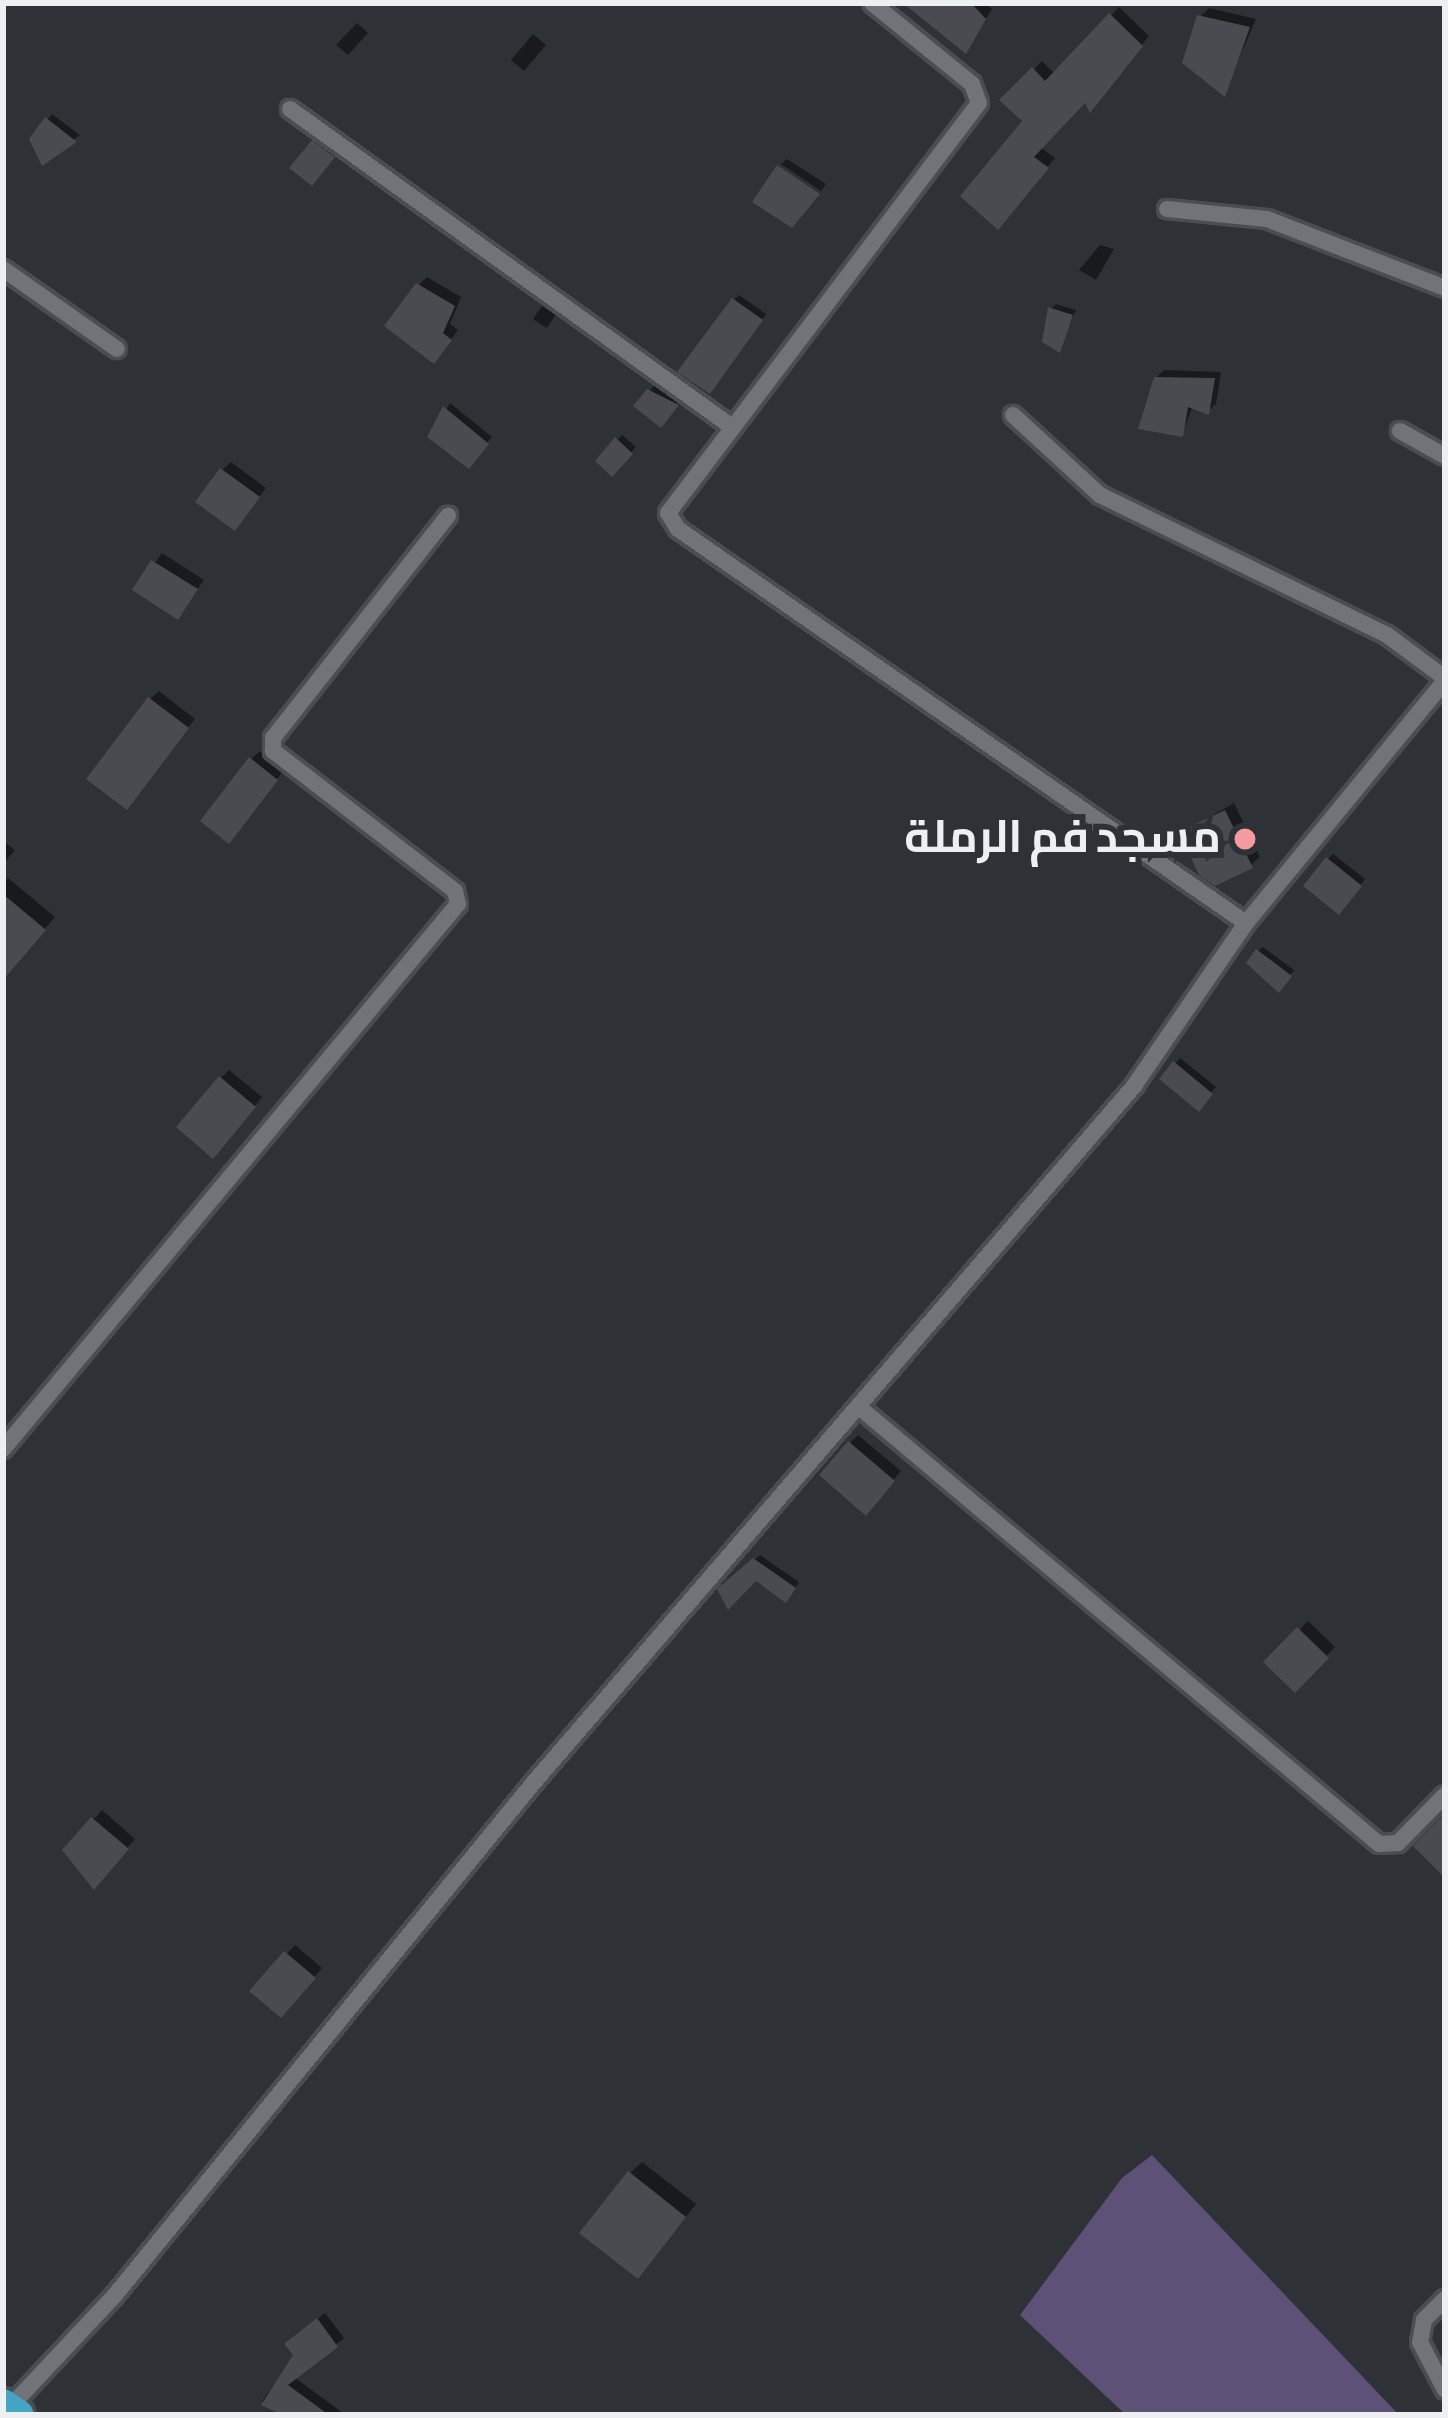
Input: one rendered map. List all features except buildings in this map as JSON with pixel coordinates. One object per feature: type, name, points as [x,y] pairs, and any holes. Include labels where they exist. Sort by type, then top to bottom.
[{"type":"street","points":[[872,3],[972,84],[979,104],[668,513],[678,529],[1246,923]]},
{"type":"street","points":[[290,109],[732,427]]},
{"type":"street","points":[[1167,209],[1267,219],[1445,288]]},
{"type":"street","points":[[3,269],[117,349]]},
{"type":"street","points":[[11,2409],[115,2295],[535,1781],[1176,1034],[1246,923],[1445,679],[1387,635],[1100,495],[1012,415]]},
{"type":"street","points":[[1400,431],[1445,456]]},
{"type":"street","points":[[3,1449],[458,904],[455,891],[273,751],[273,738],[448,516]]},
{"type":"street","points":[[859,1407],[1379,1844],[1398,1843],[1445,1795]]},
{"type":"street","points":[[1445,2300],[1424,2320],[1420,2342],[1445,2390]]},
{"type":"shaded area","points":[[1152,2155],[1399,2415],[1126,2415],[1020,2315],[1122,2178]]},
{"type":"place","name":"مسجد فم الرملة","points":[[1245,839]]}]
